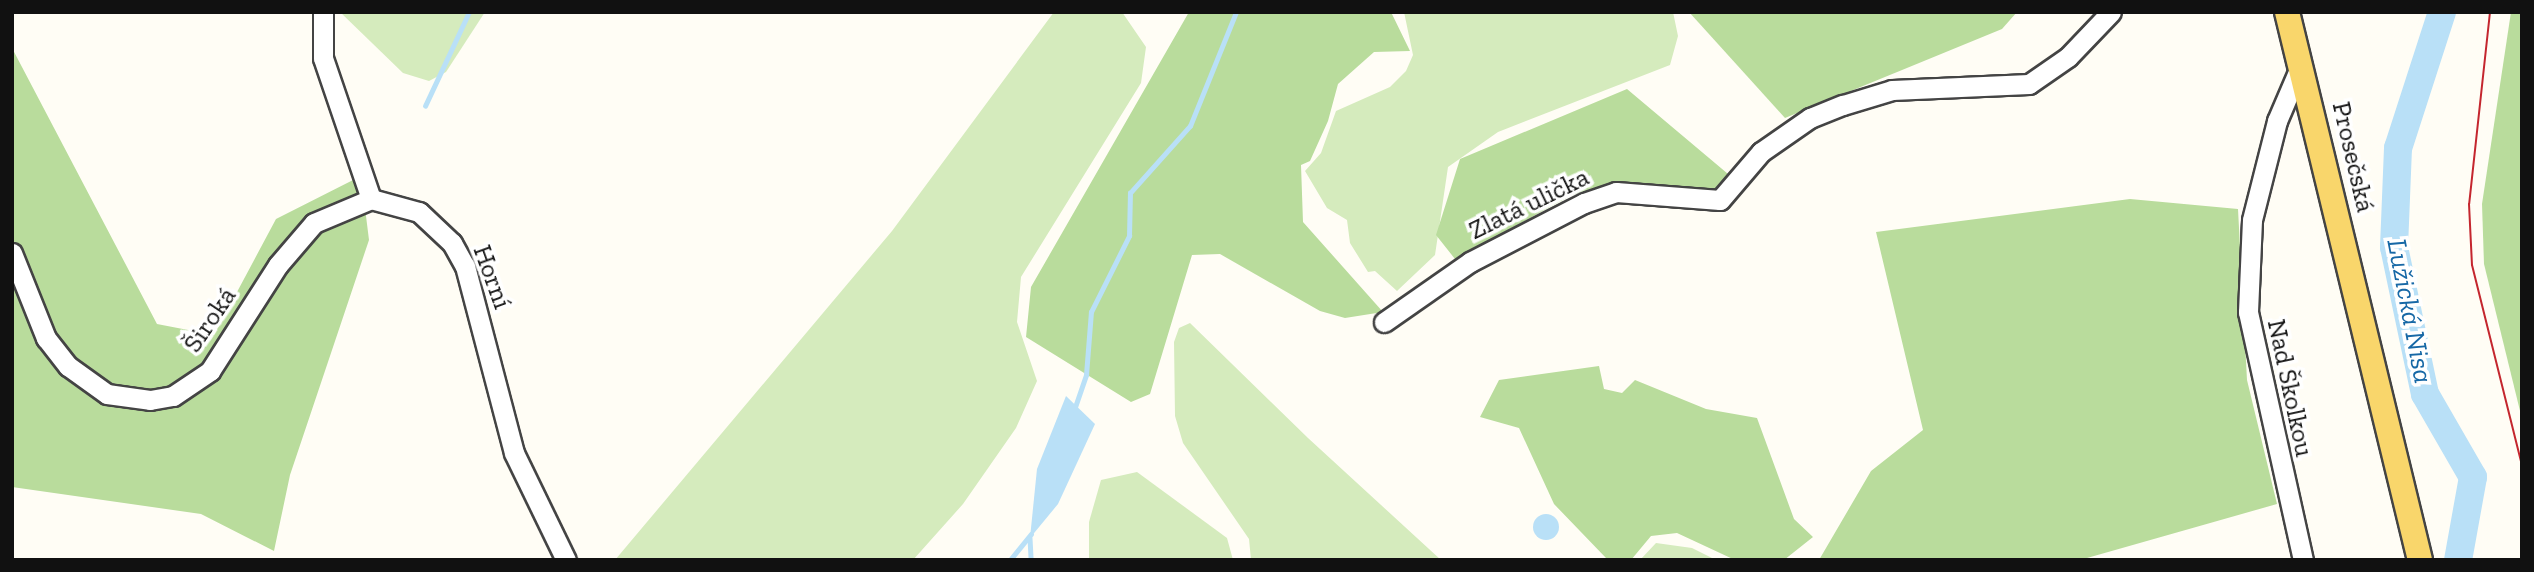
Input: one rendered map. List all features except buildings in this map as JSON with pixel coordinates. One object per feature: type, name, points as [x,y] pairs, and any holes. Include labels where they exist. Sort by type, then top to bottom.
[{"type":"main road","name":"Prosečská","points":[[2287,12],[2420,560]]},
{"type":"street","points":[[323,12],[323,58],[371,200]]},
{"type":"street","name":"Zlatá ulička","points":[[1384,322],[1470,262],[1584,203],[1616,192],[1720,200],[1761,152],[1810,118],[1843,105],[1892,90],[2029,84],[2111,12]]},
{"type":"street","name":"Nad Školkou","points":[[2301,65],[2277,121],[2252,220],[2248,312],[2303,560]]},
{"type":"street","name":"Široká","points":[[12,253],[47,338],[68,366],[107,394],[150,400],[173,396],[209,371],[278,265],[314,223],[371,200]]},
{"type":"street","name":"Horní","points":[[371,200],[419,212],[452,243],[465,266],[514,453],[566,560]]},
{"type":"green space","points":[[340,12],[485,12],[446,72],[429,81],[403,73]]},
{"type":"green space","points":[[1054,12],[1122,12],[1146,47],[1141,83],[1021,277],[1017,322],[1037,381],[1016,428],[963,504],[913,560],[615,560],[892,231]]},
{"type":"green space","points":[[1189,12],[1391,12],[1410,51],[1374,52],[1338,84],[1328,121],[1310,161],[1301,165],[1303,222],[1383,312],[1345,318],[1320,311],[1220,254],[1192,255],[1150,394],[1131,402],[1026,337],[1031,287]]},
{"type":"green space","points":[[1404,12],[1673,12],[1678,36],[1670,65],[1498,132],[1448,167],[1435,255],[1397,291],[1375,271],[1368,272],[1350,243],[1347,220],[1327,208],[1305,171],[1321,153],[1336,111],[1390,87],[1406,71],[1413,55]]},
{"type":"green space","points":[[1689,12],[2017,12],[2002,29],[1785,118]]},
{"type":"green space","points":[[2511,12],[2522,12],[2522,419],[2484,264],[2482,204]]},
{"type":"green space","points":[[12,48],[157,324],[214,335],[276,219],[361,176],[369,240],[290,475],[274,551],[201,514],[12,487]]},
{"type":"green space","points":[[1627,89],[1734,179],[1712,196],[1622,182],[1572,195],[1455,259],[1436,235],[1460,159]]},
{"type":"green space","points":[[2130,199],[2238,209],[2247,380],[2277,504],[2080,560],[1819,560],[1871,471],[1923,430],[1876,232]]},
{"type":"green space","points":[[1190,323],[1308,438],[1441,560],[1251,560],[1249,539],[1183,443],[1175,416],[1174,342],[1179,328]]},
{"type":"green space","points":[[1599,366],[1604,389],[1622,393],[1635,380],[1706,409],[1757,418],[1794,519],[1813,537],[1784,560],[1735,560],[1677,533],[1651,536],[1631,560],[1587,560],[1606,558],[1554,504],[1519,428],[1480,417],[1499,380]]},
{"type":"green space","points":[[1137,472],[1227,538],[1233,560],[1089,560],[1089,522],[1101,480]]},
{"type":"green space","points":[[1656,543],[1692,548],[1716,560],[1640,560]]},
{"type":"water","points":[[1066,396],[1095,424],[1058,504],[1030,538],[1037,469]]},
{"type":"water","points":[[1546,514],[1555,518],[1559,527],[1555,536],[1546,540],[1537,536],[1533,527],[1537,518]]},
{"type":"waterway","points":[[425,106],[469,12]]},
{"type":"waterway","points":[[1074,410],[1086,375],[1091,312],[1129,236],[1130,193],[1190,126],[1236,12]]},
{"type":"waterway","name":"Lužická Nisa","points":[[2442,12],[2398,148],[2394,247],[2425,394],[2473,477],[2458,560]]},
{"type":"waterway","points":[[1010,560],[1031,534]]},
{"type":"waterway","points":[[1030,538],[1031,560]]},
{"type":"tram line","points":[[2490,12],[2469,204],[2472,265],[2522,466]]}]
